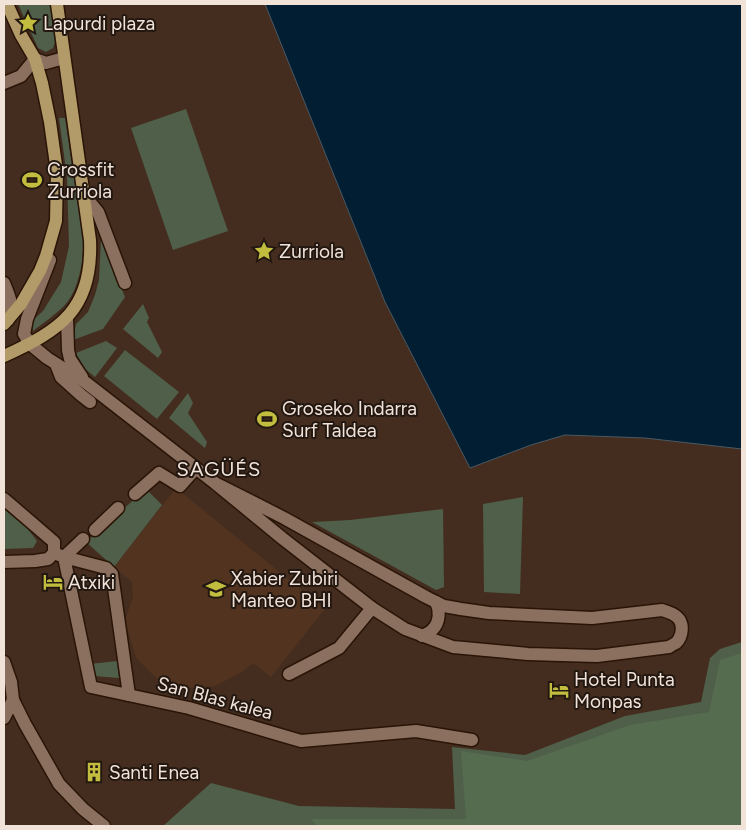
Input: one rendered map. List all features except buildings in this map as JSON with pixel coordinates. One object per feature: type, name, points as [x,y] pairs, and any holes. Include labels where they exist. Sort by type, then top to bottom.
[{"type":"main road","points":[[6,322],[21,304],[40,272],[56,221],[57,172],[50,122],[35,59],[21,35],[7,4]]},
{"type":"main road","points":[[4,356],[30,344],[67,317],[84,291],[90,267],[90,240],[57,4]]},
{"type":"street","points":[[4,84],[21,76],[35,59],[46,63],[64,58]]},
{"type":"street","points":[[84,195],[98,212],[125,283]]},
{"type":"street","points":[[56,221],[53,254],[27,320],[24,334],[30,344],[47,358],[85,382],[215,483],[261,513],[444,606],[489,613],[592,618],[662,610],[679,618],[682,626],[681,635],[677,642],[669,647],[597,656],[528,654],[453,647],[405,629],[372,608],[261,513]]},
{"type":"street","points":[[4,283],[11,300],[11,308],[6,322]]},
{"type":"street","points":[[67,317],[70,358],[85,382]]},
{"type":"street","points":[[56,364],[61,376],[90,402]]},
{"type":"street","points":[[135,494],[159,473],[180,486],[196,468]]},
{"type":"street","points":[[4,499],[54,542],[59,555]]},
{"type":"street","points":[[95,530],[118,508]]},
{"type":"street","points":[[4,562],[35,562],[48,559],[59,555],[83,539]]},
{"type":"street","points":[[59,555],[106,568],[112,574],[129,695]]},
{"type":"street","name":"San Blas kalea","points":[[59,555],[91,687],[189,708],[301,740],[416,731],[472,740]]},
{"type":"street","points":[[422,636],[433,630],[437,623],[439,614],[436,602]]},
{"type":"street","points":[[289,674],[339,648],[372,608]]},
{"type":"street","points":[[4,662],[11,682],[13,700],[24,724],[59,784],[83,809],[104,826]]},
{"type":"street","points":[[4,718],[13,700]]},
{"type":"shaded area","name":"Xabier Zubiri Manteo BHI","points":[[176,488],[325,609],[271,677],[253,663],[242,672],[215,686],[185,688],[156,678],[136,658],[125,621],[133,596],[132,582],[114,567]]},
{"type":"green space","points":[[18,4],[50,4],[55,42],[53,48],[46,52],[38,48]]},
{"type":"green space","points":[[186,109],[228,231],[173,250],[131,128]]},
{"type":"green space","points":[[59,118],[65,118],[83,239],[83,256],[80,274],[69,299],[64,306],[33,331],[32,321],[43,311],[61,282],[69,246],[67,177]]},
{"type":"green space","points":[[101,238],[125,297],[103,329],[73,340],[76,324],[88,312],[95,295],[99,280]]},
{"type":"green space","points":[[143,304],[149,318],[147,322],[162,352],[158,358],[123,329]]},
{"type":"green space","points":[[106,341],[117,348],[95,377],[85,369],[76,353]]},
{"type":"green space","points":[[125,350],[179,392],[157,419],[104,376]]},
{"type":"green space","points":[[188,393],[193,403],[188,413],[207,442],[205,448],[169,418]]},
{"type":"green space","points":[[146,489],[162,505],[114,567],[86,542]]},
{"type":"green space","points":[[523,497],[520,594],[484,592],[483,504]]},
{"type":"green space","points":[[4,509],[27,528],[37,541],[33,548],[4,549]]},
{"type":"green space","points":[[443,509],[444,587],[436,590],[312,522],[350,520]]},
{"type":"green space","points":[[742,642],[742,826],[163,826],[211,783],[299,806],[455,809],[452,747],[525,755],[625,716],[701,702],[710,658],[720,649]]},
{"type":"green space","points":[[742,653],[742,826],[317,826],[311,819],[466,819],[461,751],[527,761],[630,725],[709,712],[720,660]]},
{"type":"green space","points":[[117,661],[119,678],[93,676],[90,664]]},
{"type":"water","points":[[265,4],[742,4],[742,449],[645,438],[565,435],[531,445],[470,468],[385,302]]},
{"type":"place","name":"Lapurdi plaza","points":[[28,23]]},
{"type":"place","name":"Crossfit Zurriola","points":[[32,180]]},
{"type":"place","name":"Zurriola","points":[[264,251]]},
{"type":"place","name":"Groseko Indarra Surf Taldea","points":[[267,419]]},
{"type":"place","name":"Atxiki","points":[[53,582]]},
{"type":"place","name":"Xabier Zubiri Manteo BHI","points":[[216,589]]},
{"type":"place","name":"Hotel Punta Monpas","points":[[559,690]]},
{"type":"place","name":"Santi Enea","points":[[94,772]]},
{"type":"district","name":"SAGÜÉS","points":[[219,469]]}]
